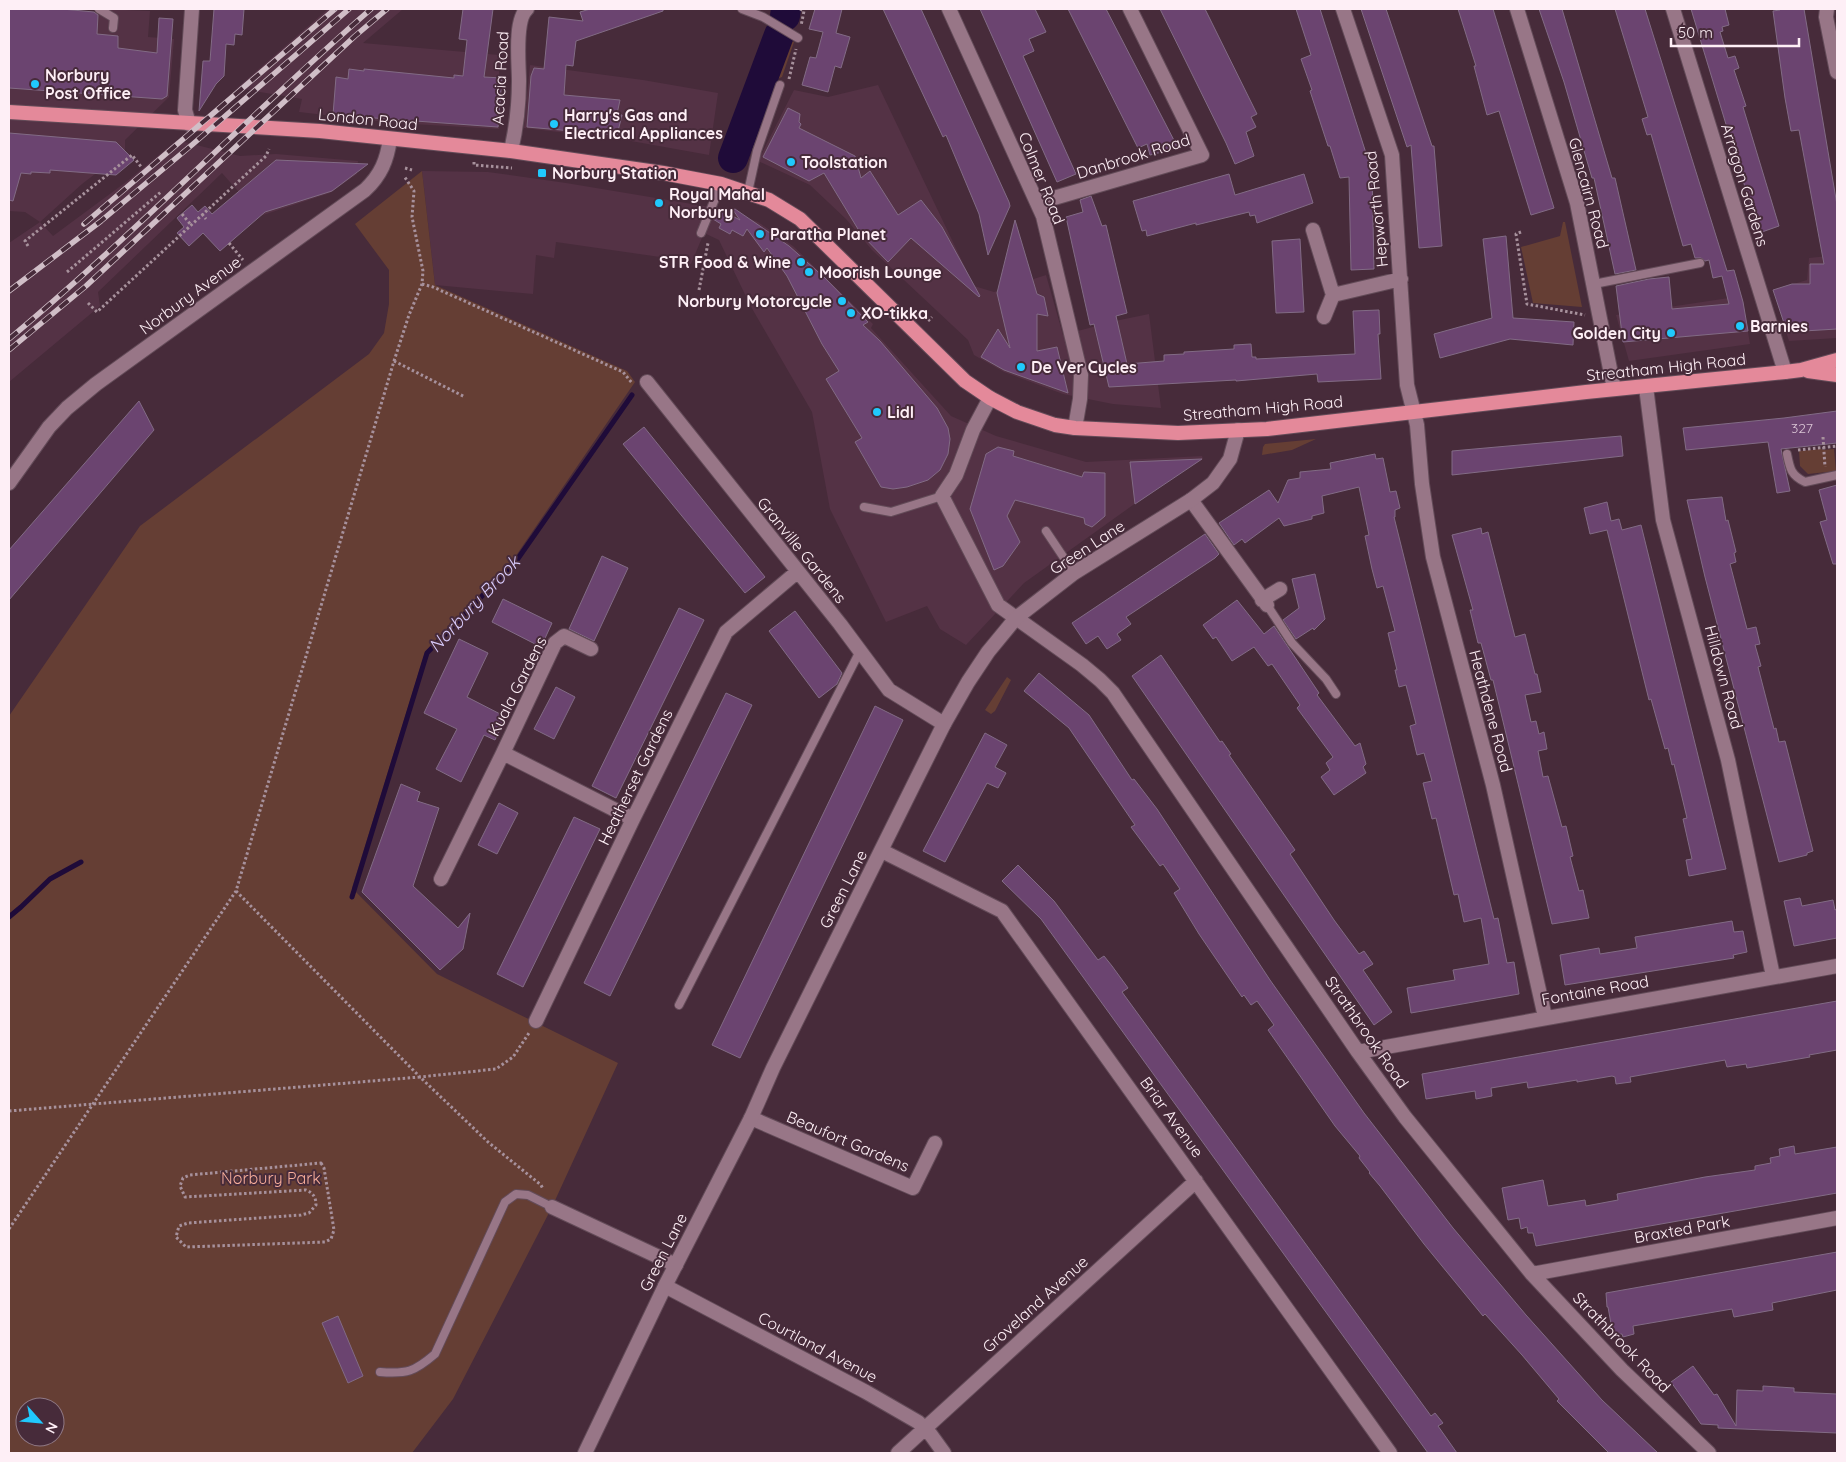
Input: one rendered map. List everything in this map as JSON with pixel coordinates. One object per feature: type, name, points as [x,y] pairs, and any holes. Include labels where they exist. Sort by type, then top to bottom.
[{"type":"highway","name":"London Road","points":[[9,112],[320,131],[511,151],[663,173],[721,184]]},
{"type":"highway","name":"Streatham High Road","points":[[721,184],[770,200],[800,219],[965,381],[990,398],[1017,412],[1044,422],[1075,428],[1178,433],[1238,430],[1785,372],[1802,370],[1837,360]]},
{"type":"highway","name":"Streatham High Road","points":[[1802,370],[1837,375]]},
{"type":"street","points":[[189,124],[185,110],[192,9]]},
{"type":"street","name":"Acacia Road","points":[[511,151],[515,132],[519,81],[521,20],[527,9]]},
{"type":"street","name":"Colmer Road","points":[[949,9],[1043,216],[1080,374],[1080,399],[1075,428]]},
{"type":"street","name":"Danbrook Road","points":[[1038,205],[1047,200],[1202,155],[1130,9]]},
{"type":"street","name":"Hepworth Road","points":[[1343,9],[1392,155],[1407,385],[1408,394],[1415,411]]},
{"type":"street","name":"Glencairn Road","points":[[1517,9],[1577,203],[1614,390]]},
{"type":"street","name":"Arragon Gardens","points":[[1673,9],[1785,372]]},
{"type":"street","points":[[1827,9],[1826,17],[1837,72]]},
{"type":"street","name":"Norbury Avenue","points":[[9,483],[49,427],[67,408],[96,384],[366,190],[376,180],[385,164],[390,139]]},
{"type":"street","points":[[1313,230],[1333,295],[1324,318]]},
{"type":"street","points":[[1333,295],[1401,280]]},
{"type":"street","name":"Granville Gardens","points":[[649,385],[889,690],[944,724]]},
{"type":"street","name":"Hilldown Road","points":[[1646,387],[1663,520],[1728,760],[1773,976]]},
{"type":"street","points":[[942,496],[956,475],[973,430],[990,398]]},
{"type":"street","name":"Heathdene Road","points":[[1415,411],[1418,425],[1422,484],[1434,557],[1493,785],[1545,1017]]},
{"type":"street","name":"Green Lane","points":[[585,1453],[665,1286],[751,1118],[773,1068],[944,724],[988,652],[1016,618],[1074,574],[1191,500],[1213,483],[1230,458],[1238,430]]},
{"type":"street","name":"Strathbrook Road","points":[[942,496],[998,605],[1082,665],[1114,693],[1358,1052],[1405,1117],[1532,1274],[1622,1370],[1709,1453]]},
{"type":"street","points":[[1191,500],[1264,602],[1280,589]]},
{"type":"street","name":"Heatherset Gardens","points":[[536,1022],[633,819],[726,632],[797,572]]},
{"type":"street","name":"Kuala Gardens","points":[[441,880],[554,643],[564,636],[591,649]]},
{"type":"street","name":"Kuala Gardens","points":[[503,753],[633,819]]},
{"type":"street","name":"Briar Avenue","points":[[882,851],[1002,911],[1390,1453]]},
{"type":"street","name":"Fontaine Road","points":[[1358,1052],[1837,966]]},
{"type":"street","name":"Beaufort Gardens","points":[[751,1118],[913,1188],[935,1143]]},
{"type":"street","name":"Groveland Avenue","points":[[898,1453],[1196,1181]]},
{"type":"street","points":[[552,1207],[676,1266]]},
{"type":"street","name":"Braxted Park","points":[[1532,1274],[1837,1218]]},
{"type":"street","name":"Courtland Avenue","points":[[665,1286],[866,1392],[918,1422],[925,1428],[944,1453]]},
{"type":"lane","points":[[99,9],[114,18],[113,28]]},
{"type":"lane","points":[[742,9],[763,17],[798,38]]},
{"type":"lane","points":[[763,17],[766,9]]},
{"type":"lane","points":[[748,192],[757,151],[780,85]]},
{"type":"lane","points":[[701,233],[721,184]]},
{"type":"lane","points":[[1594,284],[1700,263]]},
{"type":"lane","points":[[1787,454],[1791,471],[1805,482],[1837,475]]},
{"type":"lane","points":[[864,507],[891,512],[942,496]]},
{"type":"lane","points":[[1046,531],[1074,574]]},
{"type":"lane","points":[[1264,602],[1292,642],[1326,679],[1336,694]]},
{"type":"lane","points":[[679,1005],[860,651]]},
{"type":"lane","points":[[380,1372],[399,1374],[410,1371],[420,1367],[435,1354],[504,1202],[516,1194],[528,1195],[552,1207]]},
{"type":"path","points":[[88,303],[97,312],[266,156],[269,148]]},
{"type":"path","points":[[28,246],[25,241],[132,155],[142,168]]},
{"type":"path","points":[[474,165],[514,168]]},
{"type":"path","points":[[405,168],[412,170]]},
{"type":"path","points":[[9,1229],[236,891],[394,361],[409,315],[422,284],[423,271],[412,217],[414,191],[404,176]]},
{"type":"path","points":[[67,272],[162,192]]},
{"type":"path","points":[[182,214],[191,225]]},
{"type":"path","points":[[202,214],[206,219]]},
{"type":"path","points":[[1521,232],[1516,234],[1527,304],[1586,315]]},
{"type":"path","points":[[699,290],[709,235]]},
{"type":"path","points":[[229,243],[253,271]]},
{"type":"path","points":[[422,284],[433,287],[623,372],[642,396],[649,385]]},
{"type":"path","points":[[928,320],[932,317]]},
{"type":"path","points":[[394,361],[465,396]]},
{"type":"path","points":[[1823,437],[1825,452]]},
{"type":"path","points":[[1796,450],[1837,446]]},
{"type":"path","points":[[236,891],[420,1077],[488,1142],[541,1185],[552,1207]]},
{"type":"path","points":[[9,1111],[420,1077],[496,1068],[513,1057],[536,1022]]},
{"type":"path","points":[[321,1163],[324,1168],[334,1230],[331,1239],[324,1242],[186,1247],[176,1237],[179,1226],[188,1223],[301,1215],[309,1213],[316,1205],[316,1199],[312,1193],[306,1190],[185,1197],[180,1186],[183,1178],[190,1175],[321,1163]]},
{"type":"shaded area","points":[[9,9],[53,9],[101,13],[102,9],[150,11],[148,37],[174,39],[169,97],[125,140],[125,151],[82,184],[40,222],[25,212],[9,211]]},
{"type":"shaded area","points":[[328,9],[403,9],[363,43],[499,55],[499,129],[395,123],[299,112],[302,99],[237,88]]},
{"type":"shaded area","points":[[530,65],[643,80],[718,93],[709,155],[620,139],[524,128]]},
{"type":"shaded area","points":[[878,85],[974,286],[994,292],[1046,275],[1063,335],[1149,314],[1161,408],[1113,404],[1063,394],[1004,372],[974,355],[968,340],[872,250],[846,219],[810,185],[758,161],[794,90],[828,97]]},
{"type":"shaded area","points":[[177,140],[240,156],[276,154],[358,161],[357,174],[330,193],[260,216],[222,173],[98,292],[100,306],[9,382],[9,243],[40,222],[53,236],[126,182]]},
{"type":"shaded area","points":[[422,171],[488,172],[728,210],[758,222],[793,246],[873,324],[871,328],[951,416],[996,436],[1086,462],[1202,456],[1203,459],[1161,485],[1024,583],[966,645],[940,629],[927,606],[886,622],[830,509],[812,412],[750,305],[719,240],[704,233],[691,264],[674,259],[556,242],[554,258],[536,255],[533,294],[435,285]]},
{"type":"shaded area","points":[[1837,255],[1837,338],[1789,341],[1773,290],[1807,280],[1809,258]]},
{"type":"shaded area","points":[[1742,296],[1750,344],[1629,361],[1616,315]]},
{"type":"green space","points":[[781,37],[794,42],[782,77],[764,84]]},
{"type":"green space","name":"Norbury Park","points":[[422,171],[435,285],[627,371],[635,382],[515,557],[425,652],[352,888],[437,974],[618,1063],[552,1207],[453,1399],[412,1453],[9,1453],[9,716],[140,526],[369,354],[384,333],[389,304],[389,270],[355,224]]},
{"type":"green space","points":[[1563,222],[1565,222],[1582,307],[1533,303],[1521,247],[1560,236]]},
{"type":"green space","points":[[1316,439],[1292,450],[1262,455],[1265,444]]},
{"type":"green space","points":[[1834,449],[1836,471],[1808,474],[1800,466],[1799,451]]},
{"type":"green space","points":[[1007,677],[1011,680],[995,711],[991,714],[985,710]]},
{"type":"building","points":[[9,9],[62,9],[94,12],[98,15],[97,34],[118,36],[118,48],[157,53],[159,18],[173,19],[167,96],[162,99],[9,88]]},
{"type":"building","points":[[214,9],[244,9],[242,35],[235,34],[234,45],[226,44],[224,76],[216,84],[199,111],[203,61],[210,61]]},
{"type":"building","points":[[463,9],[493,9],[484,77],[502,78],[498,127],[333,115],[336,77],[348,79],[349,69],[454,78],[454,75],[463,76],[467,40],[459,39]]},
{"type":"building","points":[[590,9],[663,9],[663,11],[576,41],[573,66],[566,65],[564,95],[620,100],[617,114],[622,115],[617,135],[527,127],[531,76],[534,68],[544,69],[549,17],[583,21],[580,12]]},
{"type":"building","points":[[815,9],[842,9],[836,33],[850,37],[841,68],[835,66],[828,92],[802,85],[810,57],[816,58],[823,32],[809,29]]},
{"type":"building","points":[[883,9],[921,9],[1009,202],[1010,206],[988,255],[979,214],[946,135],[943,137]]},
{"type":"building","points":[[980,9],[1035,9],[1046,32],[1029,39],[1034,51],[1023,56],[1076,174],[1057,182]]},
{"type":"building","points":[[1068,9],[1106,9],[1178,148],[1150,155],[1147,144],[1138,148]]},
{"type":"building","points":[[1160,9],[1205,9],[1257,114],[1251,117],[1256,127],[1246,132],[1254,156],[1235,164]]},
{"type":"building","points":[[1296,9],[1320,9],[1372,172],[1374,269],[1351,270],[1349,177],[1340,178],[1310,91],[1312,90],[1301,59],[1311,55]]},
{"type":"building","points":[[1361,9],[1386,9],[1432,146],[1434,146],[1442,246],[1419,248],[1411,145],[1407,147]]},
{"type":"building","points":[[1458,9],[1493,9],[1554,208],[1531,215],[1499,111],[1487,115],[1474,66],[1476,66]]},
{"type":"building","points":[[1539,9],[1562,9],[1612,178],[1615,178],[1636,270],[1615,274],[1594,178],[1592,178],[1564,82]]},
{"type":"building","points":[[1615,9],[1645,9],[1727,271],[1734,270],[1743,302],[1748,331],[1623,342],[1616,286],[1669,277],[1672,309],[1729,304],[1722,276],[1713,278],[1709,260],[1705,261],[1701,258],[1695,258],[1691,244],[1683,246],[1651,134],[1647,135],[1642,119],[1648,117]]},
{"type":"building","points":[[1691,9],[1725,9],[1729,25],[1722,27],[1723,31],[1720,32],[1728,58],[1735,56],[1739,68],[1734,70],[1746,106],[1743,107],[1779,226],[1759,233]]},
{"type":"building","points":[[1780,9],[1804,9],[1837,205],[1837,329],[1787,332],[1773,290],[1792,284],[1810,284],[1810,264],[1824,264],[1799,130],[1791,131],[1785,98],[1773,11]]},
{"type":"building","points":[[788,108],[800,114],[799,122],[801,124],[799,128],[855,156],[861,178],[870,171],[898,215],[921,200],[942,227],[980,296],[911,238],[888,262],[861,234],[824,173],[809,181],[763,157]]},
{"type":"building","points":[[9,133],[116,142],[134,160],[116,175],[50,170],[50,173],[21,173],[13,201],[9,200]]},
{"type":"building","points":[[276,160],[368,164],[332,191],[265,212],[220,251],[203,233],[189,246],[177,233],[184,227],[177,218],[192,205],[198,212],[205,206],[212,214]]},
{"type":"building","points":[[1229,174],[1235,195],[1304,174],[1313,203],[1257,223],[1255,215],[1250,216],[1249,212],[1147,236],[1146,230],[1142,231],[1133,201]]},
{"type":"building","points":[[1091,196],[1102,226],[1106,225],[1127,313],[1116,316],[1127,364],[1164,361],[1164,355],[1234,349],[1234,345],[1251,344],[1252,357],[1256,357],[1256,359],[1355,354],[1353,311],[1379,310],[1380,334],[1378,334],[1381,379],[1318,382],[1317,374],[1236,381],[1109,387],[1094,324],[1090,325],[1066,217],[1083,212],[1080,200]]},
{"type":"building","points":[[717,208],[740,220],[733,210],[735,209],[789,246],[825,278],[868,322],[863,325],[880,341],[937,408],[948,428],[950,439],[948,454],[940,470],[928,480],[907,487],[893,489],[881,487],[855,442],[862,438],[826,379],[839,371],[822,344],[787,276],[767,248],[764,252],[747,229],[743,236],[732,230],[730,234],[719,228],[721,224],[713,219]]},
{"type":"building","points":[[1015,220],[1037,294],[1044,297],[1048,316],[1037,314],[1037,351],[1057,347],[1068,393],[1004,370],[981,357],[998,329],[1010,348],[997,293]]},
{"type":"building","points":[[1506,236],[1513,318],[1574,322],[1573,345],[1510,339],[1440,358],[1434,334],[1492,318],[1483,239]]},
{"type":"building","points":[[1300,239],[1304,312],[1276,313],[1272,241]]},
{"type":"building","points":[[139,401],[154,430],[9,600],[9,550]]},
{"type":"building","points":[[1837,411],[1837,443],[1781,449],[1790,491],[1777,493],[1768,442],[1686,450],[1683,428]]},
{"type":"building","points":[[644,427],[765,577],[745,593],[623,444]]},
{"type":"building","points":[[1621,436],[1623,456],[1452,475],[1452,451]]},
{"type":"building","points":[[998,447],[1014,451],[1013,456],[1082,477],[1084,472],[1105,473],[1105,516],[1092,527],[1085,524],[1084,518],[1015,500],[1007,516],[1020,542],[1003,566],[994,570],[970,509],[986,454]]},
{"type":"building","points":[[1375,454],[1376,459],[1383,458],[1390,492],[1396,491],[1400,508],[1395,510],[1394,517],[1494,919],[1498,918],[1507,963],[1514,962],[1519,994],[1411,1013],[1407,988],[1455,980],[1453,970],[1489,964],[1481,918],[1464,922],[1458,894],[1454,895],[1436,818],[1432,819],[1423,783],[1432,781],[1424,753],[1417,755],[1410,726],[1416,724],[1406,685],[1399,687],[1388,633],[1395,631],[1383,586],[1377,588],[1372,569],[1365,536],[1369,535],[1359,487],[1322,496],[1324,513],[1312,516],[1312,519],[1284,526],[1279,518],[1245,543],[1242,539],[1234,545],[1219,523],[1269,490],[1278,503],[1288,480],[1300,478],[1300,472],[1331,469],[1330,463]]},
{"type":"building","points":[[1202,459],[1135,504],[1130,462]]},
{"type":"building","points":[[1837,485],[1837,564],[1833,564],[1820,522],[1827,520],[1819,490]]},
{"type":"building","points":[[1722,497],[1726,521],[1728,520],[1736,552],[1734,553],[1736,562],[1730,564],[1747,629],[1756,627],[1760,644],[1755,645],[1761,666],[1758,667],[1774,729],[1776,728],[1779,742],[1785,741],[1813,851],[1807,853],[1807,855],[1779,862],[1705,577],[1687,500]]},
{"type":"building","points":[[1607,502],[1611,521],[1619,519],[1622,530],[1641,525],[1726,869],[1689,876],[1686,860],[1692,859],[1683,819],[1687,818],[1674,764],[1672,765],[1668,748],[1665,749],[1651,699],[1649,700],[1607,530],[1590,534],[1584,508]]},
{"type":"building","points":[[1481,528],[1482,534],[1488,532],[1515,637],[1525,634],[1535,674],[1537,674],[1541,692],[1525,695],[1531,722],[1536,721],[1539,734],[1544,732],[1547,749],[1538,751],[1543,777],[1548,776],[1562,827],[1566,826],[1573,856],[1570,857],[1579,891],[1583,890],[1589,918],[1552,924],[1493,680],[1491,680],[1481,643],[1478,643],[1470,610],[1473,610],[1452,535]]},
{"type":"building","points":[[1205,534],[1219,554],[1215,558],[1126,617],[1131,624],[1117,634],[1121,640],[1107,649],[1098,636],[1086,644],[1072,623]]},
{"type":"building","points":[[602,556],[628,568],[594,641],[569,629]]},
{"type":"building","points":[[1315,574],[1325,619],[1314,630],[1313,628],[1296,639],[1283,620],[1299,608],[1292,579]]},
{"type":"building","points":[[503,599],[552,623],[541,647],[492,622]]},
{"type":"building","points":[[1237,600],[1264,634],[1274,626],[1319,693],[1317,695],[1355,746],[1360,743],[1366,764],[1363,767],[1366,773],[1334,795],[1321,777],[1330,770],[1326,763],[1333,757],[1297,708],[1300,705],[1272,664],[1268,666],[1254,647],[1232,661],[1216,637],[1213,639],[1203,625]]},
{"type":"building","points":[[679,608],[704,620],[616,798],[592,786]]},
{"type":"building","points":[[795,611],[842,673],[837,684],[819,698],[769,631]]},
{"type":"building","points":[[459,639],[488,653],[467,697],[506,717],[495,740],[484,735],[461,782],[436,769],[457,729],[424,713]]},
{"type":"building","points":[[1161,655],[1220,742],[1222,741],[1231,754],[1229,755],[1295,850],[1290,854],[1334,920],[1359,954],[1364,951],[1373,964],[1363,970],[1392,1012],[1374,1025],[1132,676]]},
{"type":"building","points":[[1039,673],[1089,715],[1132,780],[1134,779],[1157,809],[1270,980],[1364,1113],[1453,1228],[1526,1315],[1602,1400],[1658,1453],[1609,1453],[1557,1401],[1559,1399],[1522,1355],[1485,1314],[1483,1316],[1424,1244],[1369,1173],[1359,1158],[1360,1156],[1335,1126],[1268,1030],[1274,1025],[1257,1001],[1251,1005],[1244,995],[1242,997],[1199,934],[1174,893],[1180,889],[1163,864],[1160,866],[1131,827],[1135,825],[1069,728],[1024,691]]},
{"type":"building","points":[[556,687],[575,697],[554,739],[534,729]]},
{"type":"building","points":[[726,693],[752,705],[610,996],[584,983]]},
{"type":"building","points":[[875,706],[903,720],[740,1058],[712,1045]]},
{"type":"building","points":[[985,733],[1007,745],[995,767],[1006,773],[998,788],[987,783],[945,862],[923,851]]},
{"type":"building","points":[[401,784],[420,792],[417,801],[439,808],[413,886],[458,928],[470,913],[463,949],[440,970],[362,892]]},
{"type":"building","points":[[499,803],[518,813],[497,854],[478,845]]},
{"type":"building","points":[[574,817],[600,829],[523,987],[497,974]]},
{"type":"building","points":[[1018,865],[1054,901],[1098,960],[1104,956],[1112,966],[1128,988],[1122,992],[1431,1416],[1435,1413],[1443,1423],[1438,1426],[1457,1453],[1428,1453],[1041,919],[1002,881]]},
{"type":"building","points":[[1800,898],[1802,906],[1833,900],[1835,910],[1837,909],[1837,938],[1794,946],[1784,901]]},
{"type":"building","points":[[1732,921],[1734,932],[1743,931],[1747,952],[1733,955],[1734,958],[1565,985],[1560,955],[1599,948],[1600,954],[1637,948],[1635,937]]},
{"type":"building","points":[[1837,1001],[1837,1050],[1809,1055],[1810,1057],[1747,1068],[1746,1064],[1727,1067],[1725,1060],[1630,1077],[1631,1082],[1616,1084],[1615,1077],[1612,1076],[1528,1088],[1527,1082],[1491,1088],[1492,1096],[1476,1099],[1475,1091],[1426,1099],[1422,1074]]},
{"type":"building","points":[[1794,1146],[1795,1154],[1837,1147],[1837,1193],[1536,1246],[1533,1233],[1528,1233],[1527,1227],[1521,1229],[1519,1218],[1508,1220],[1502,1188],[1543,1180],[1548,1206],[1585,1200],[1586,1206],[1618,1200],[1617,1194],[1705,1177],[1755,1170],[1755,1166],[1771,1163],[1770,1158],[1780,1156],[1779,1149]]},
{"type":"building","points":[[1837,1252],[1837,1290],[1772,1303],[1773,1310],[1734,1317],[1732,1309],[1633,1326],[1634,1334],[1623,1337],[1622,1334],[1613,1335],[1606,1293]]},
{"type":"building","points":[[338,1316],[363,1376],[348,1383],[322,1323]]},
{"type":"building","points":[[1693,1366],[1714,1395],[1717,1394],[1736,1426],[1737,1390],[1763,1391],[1763,1386],[1794,1388],[1794,1392],[1837,1394],[1837,1433],[1718,1428],[1718,1425],[1701,1424],[1671,1382]]},
{"type":"waterway","points":[[785,16],[786,9]]},
{"type":"waterway","points":[[733,158],[779,35]]},
{"type":"waterway","name":"Norbury Brook","points":[[352,897],[427,653],[517,560],[632,395]]},
{"type":"waterway","name":"Norbury Brook","points":[[9,917],[50,879],[81,862]]},
{"type":"railway","points":[[84,224],[335,9]]},
{"type":"railway","points":[[9,291],[101,221],[349,9]]},
{"type":"railway","points":[[9,339],[146,217],[280,91],[371,9]]},
{"type":"railway","points":[[9,350],[86,286],[355,36],[387,9]]},
{"type":"place","name":"Norbury Post Office","points":[[35,84]]},
{"type":"place","name":"Harry's Gas and Electrical Appliances","points":[[554,124]]},
{"type":"place","name":"Toolstation","points":[[791,162]]},
{"type":"place","name":"Norbury Station","points":[[542,173]]},
{"type":"place","name":"Royal Mahal Norbury","points":[[659,203]]},
{"type":"place","name":"Paratha Planet","points":[[760,234]]},
{"type":"place","name":"STR Food & Wine","points":[[801,262]]},
{"type":"place","name":"Moorish Lounge","points":[[809,272]]},
{"type":"place","name":"Norbury Motorcycle","points":[[842,301]]},
{"type":"place","name":"XO-tikka","points":[[851,313]]},
{"type":"place","name":"Barnies","points":[[1740,326]]},
{"type":"place","name":"Golden City","points":[[1671,333]]},
{"type":"place","name":"De Ver Cycles","points":[[1021,367]]},
{"type":"place","name":"Lidl","points":[[877,412]]}]
